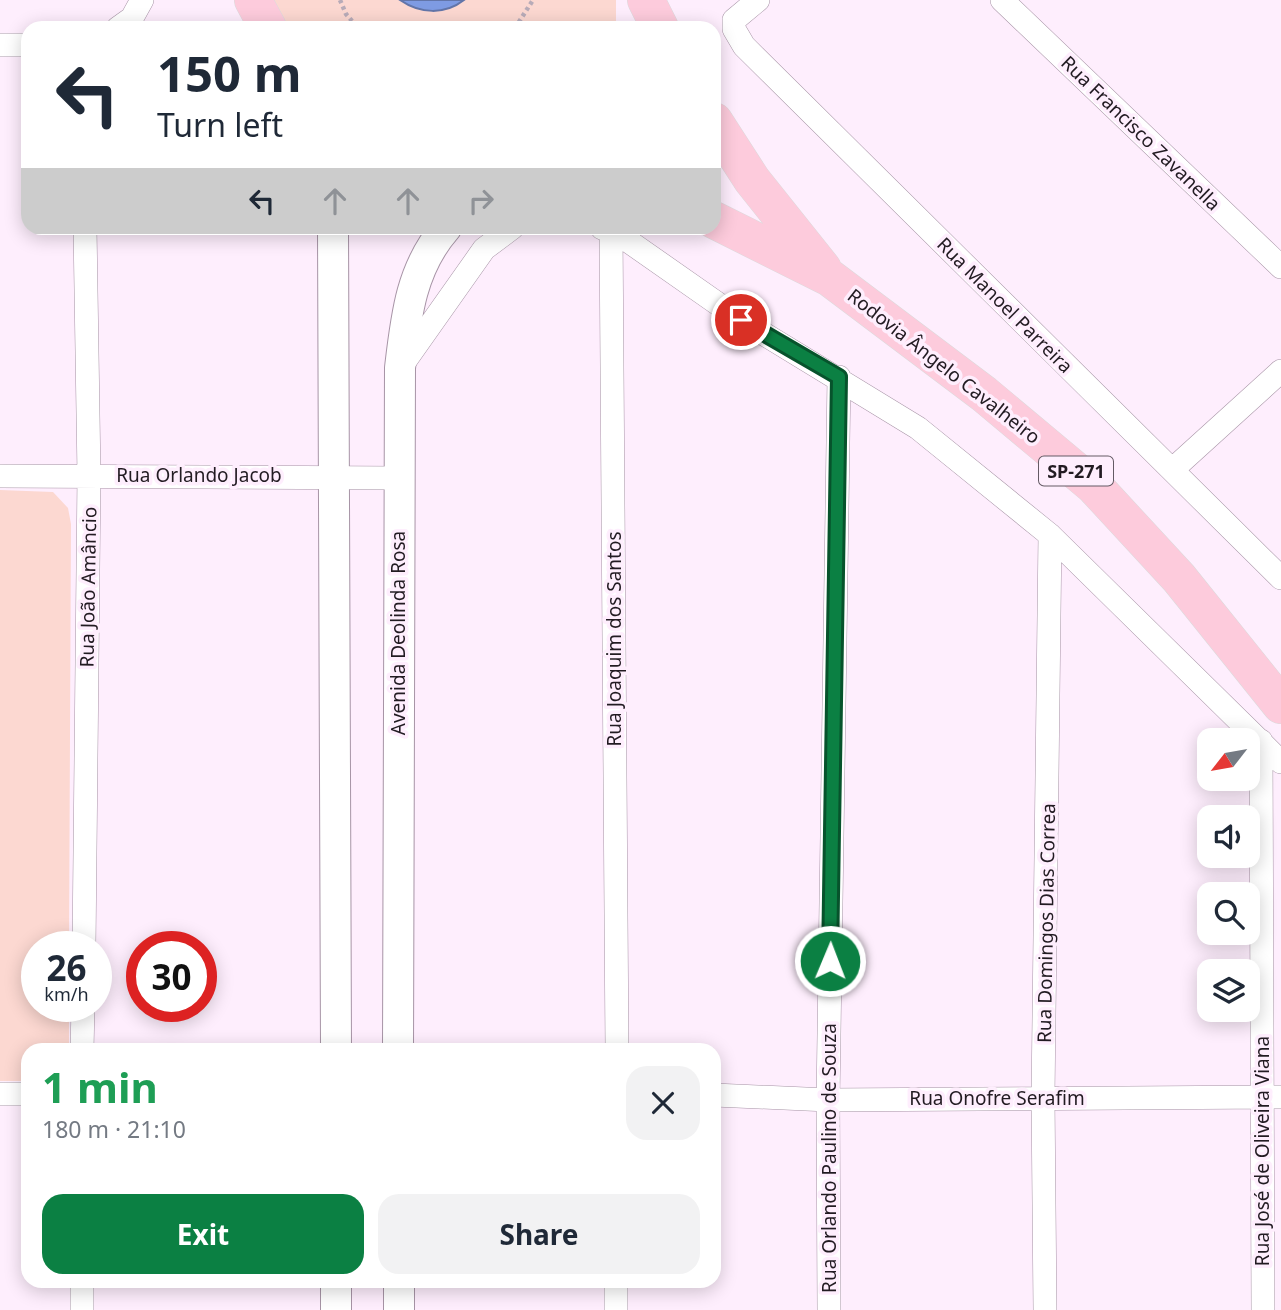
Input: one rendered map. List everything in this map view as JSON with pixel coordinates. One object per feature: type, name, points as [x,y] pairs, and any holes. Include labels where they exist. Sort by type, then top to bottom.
[{"type":"main road","points":[[253,0],[264,21]]},
{"type":"main road","points":[[638,21],[643,0]]},
{"type":"main road","points":[[643,0],[656,21]]},
{"type":"main road","name":"Rodovia Ângelo Cavalheiro","points":[[721,132],[752,180],[830,278]]},
{"type":"main road","name":"Rodovia Ângelo Cavalheiro","points":[[721,224],[830,278],[984,394],[1094,486],[1179,578],[1281,705]]},
{"type":"street","points":[[128,21],[142,0]]},
{"type":"street","name":"Rua Manoel Parreira","points":[[758,0],[734,20],[734,29],[744,46],[1281,578]]},
{"type":"street","name":"Rua Francisco Zavanella","points":[[1002,0],[1281,267]]},
{"type":"street","points":[[0,45],[21,46]]},
{"type":"street","name":"Rua João Amâncio","points":[[84,931],[89,474],[85,235]]},
{"type":"street","points":[[333,235],[336,1043]]},
{"type":"street","name":"Avenida Deolinda Rosa","points":[[398,1043],[400,368],[407,308],[416,277],[426,254],[441,235]]},
{"type":"street","points":[[400,368],[484,249],[503,235]]},
{"type":"street","name":"Rua Joaquim dos Santos","points":[[607,235],[617,1043]]},
{"type":"street","points":[[617,235],[741,320],[839,377],[918,428],[1050,535],[1281,762]]},
{"type":"street","points":[[1172,470],[1281,371]]},
{"type":"street","name":"Rua Orlando Paulino de Souza","points":[[829,1310],[828,1100],[839,377]]},
{"type":"street","name":"Rua Orlando Jacob","points":[[0,476],[89,474],[398,478]]},
{"type":"street","name":"Rua Domingos Dias Correa","points":[[1045,1310],[1043,1097],[1050,535]]},
{"type":"street","name":"Rua José de Oliveira Viana","points":[[1261,741],[1271,1098],[1263,1310]]},
{"type":"street","points":[[82,1043],[83,1022]]},
{"type":"street","points":[[0,1094],[21,1094]]},
{"type":"street","name":"Rua Onofre Serafim","points":[[721,1095],[828,1100],[1271,1098]]},
{"type":"street","points":[[82,1288],[82,1310]]},
{"type":"street","points":[[336,1288],[336,1310]]},
{"type":"street","points":[[399,1288],[399,1310]]},
{"type":"street","points":[[616,1288],[616,1310]]},
{"type":"path","points":[[340,0],[354,21]]},
{"type":"path","points":[[520,21],[533,0]]},
{"type":"shaded area","points":[[272,0],[616,0],[616,21],[281,21]]},
{"type":"shaded area","points":[[0,490],[53,492],[68,508],[71,524],[69,931],[21,931],[21,1022],[69,1022],[69,1043],[21,1043],[21,1081],[0,1081]]},
{"type":"water","points":[[400,0],[464,0],[449,8],[432,11],[416,8]]},
{"type":"route","points":[[741,320],[839,377],[830,961]]}]
